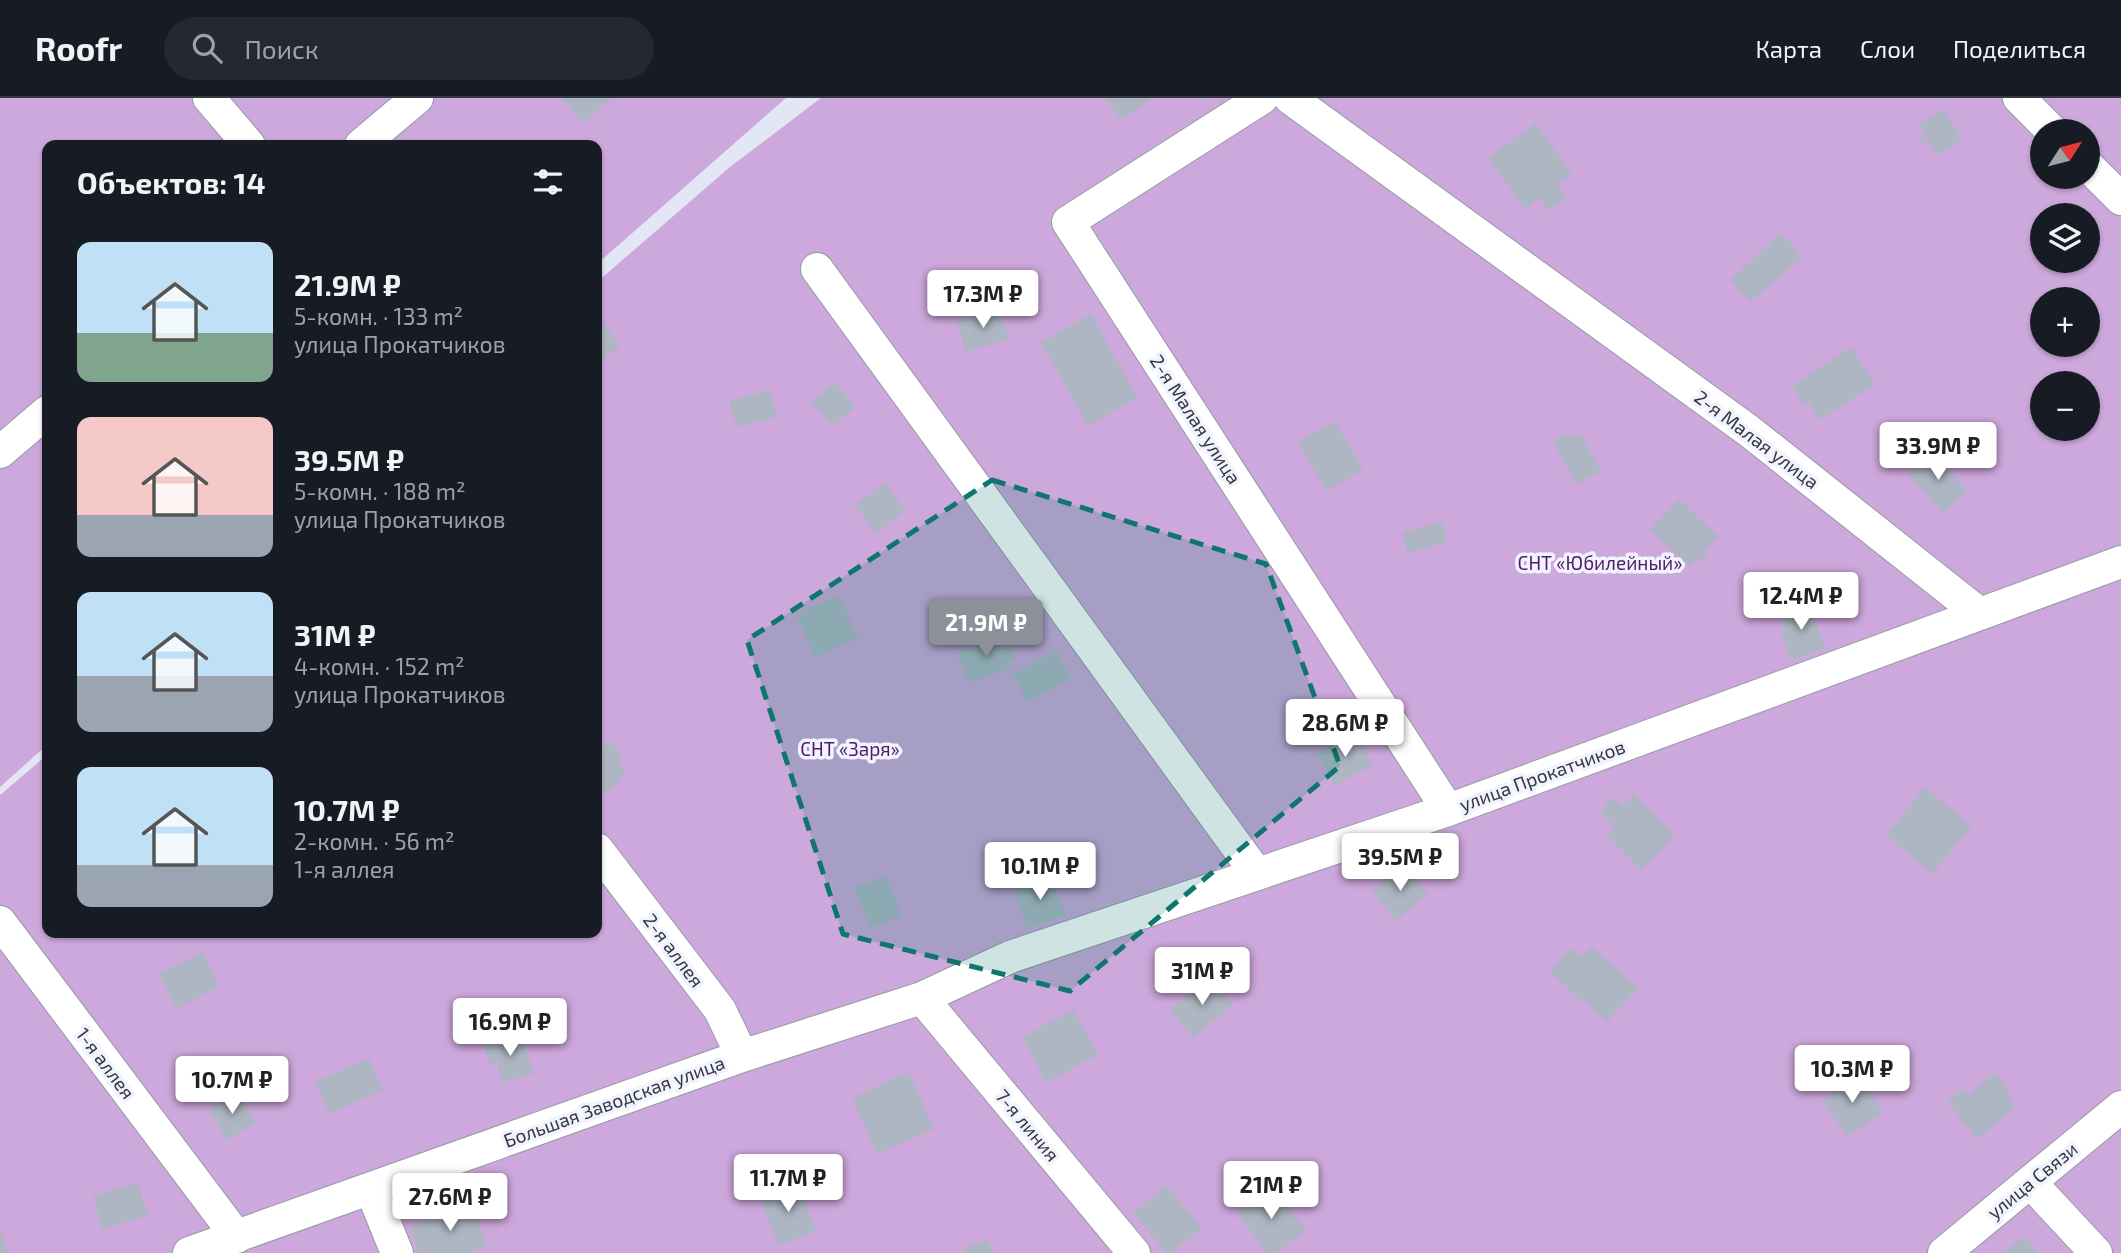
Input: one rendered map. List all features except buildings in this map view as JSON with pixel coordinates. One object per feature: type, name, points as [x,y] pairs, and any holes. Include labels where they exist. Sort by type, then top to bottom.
[{"type":"street","points":[[209,98],[245,140]]},
{"type":"street","points":[[367,140],[417,98]]},
{"type":"street","name":"2-я Малая улица","points":[[1262,98],[1068,222],[1447,810]]},
{"type":"street","name":"2-я Малая улица","points":[[1290,98],[1749,431],[1980,614]]},
{"type":"street","points":[[2019,98],[2040,119]]},
{"type":"street","points":[[2100,178],[2121,199]]},
{"type":"street","points":[[817,269],[1256,874]]},
{"type":"street","points":[[3,443],[42,416]]},
{"type":"street","name":"улица Прокатчиков","points":[[922,998],[1010,957],[1447,810],[2121,562]]},
{"type":"street","name":"2-я аллея","points":[[602,856],[720,1010],[742,1056]]},
{"type":"street","name":"1-я аллея","points":[[0,922],[237,1237]]},
{"type":"street","name":"Большая Заводская улица","points":[[189,1253],[742,1056],[922,998]]},
{"type":"street","name":"7-я линия","points":[[922,998],[1134,1253]]},
{"type":"street","name":"улица Связи","points":[[1944,1253],[2121,1107]]},
{"type":"street","points":[[2031,1182],[2096,1253]]},
{"type":"street","points":[[370,1189],[397,1253]]},
{"type":"highlighted area","points":[[992,480],[1266,564],[1340,766],[1070,991],[843,934],[747,640]]},
{"type":"green space","points":[[0,98],[786,98],[602,260],[602,140],[42,140],[42,749],[0,787]]},
{"type":"green space","name":"СНТ «Юбилейный»","points":[[821,98],[2121,98],[2121,1253],[0,1253],[0,795],[42,759],[42,938],[602,938],[602,278],[730,167]]},
{"type":"park label","name":"СНТ «Заря»","points":[[850,748]]}]
